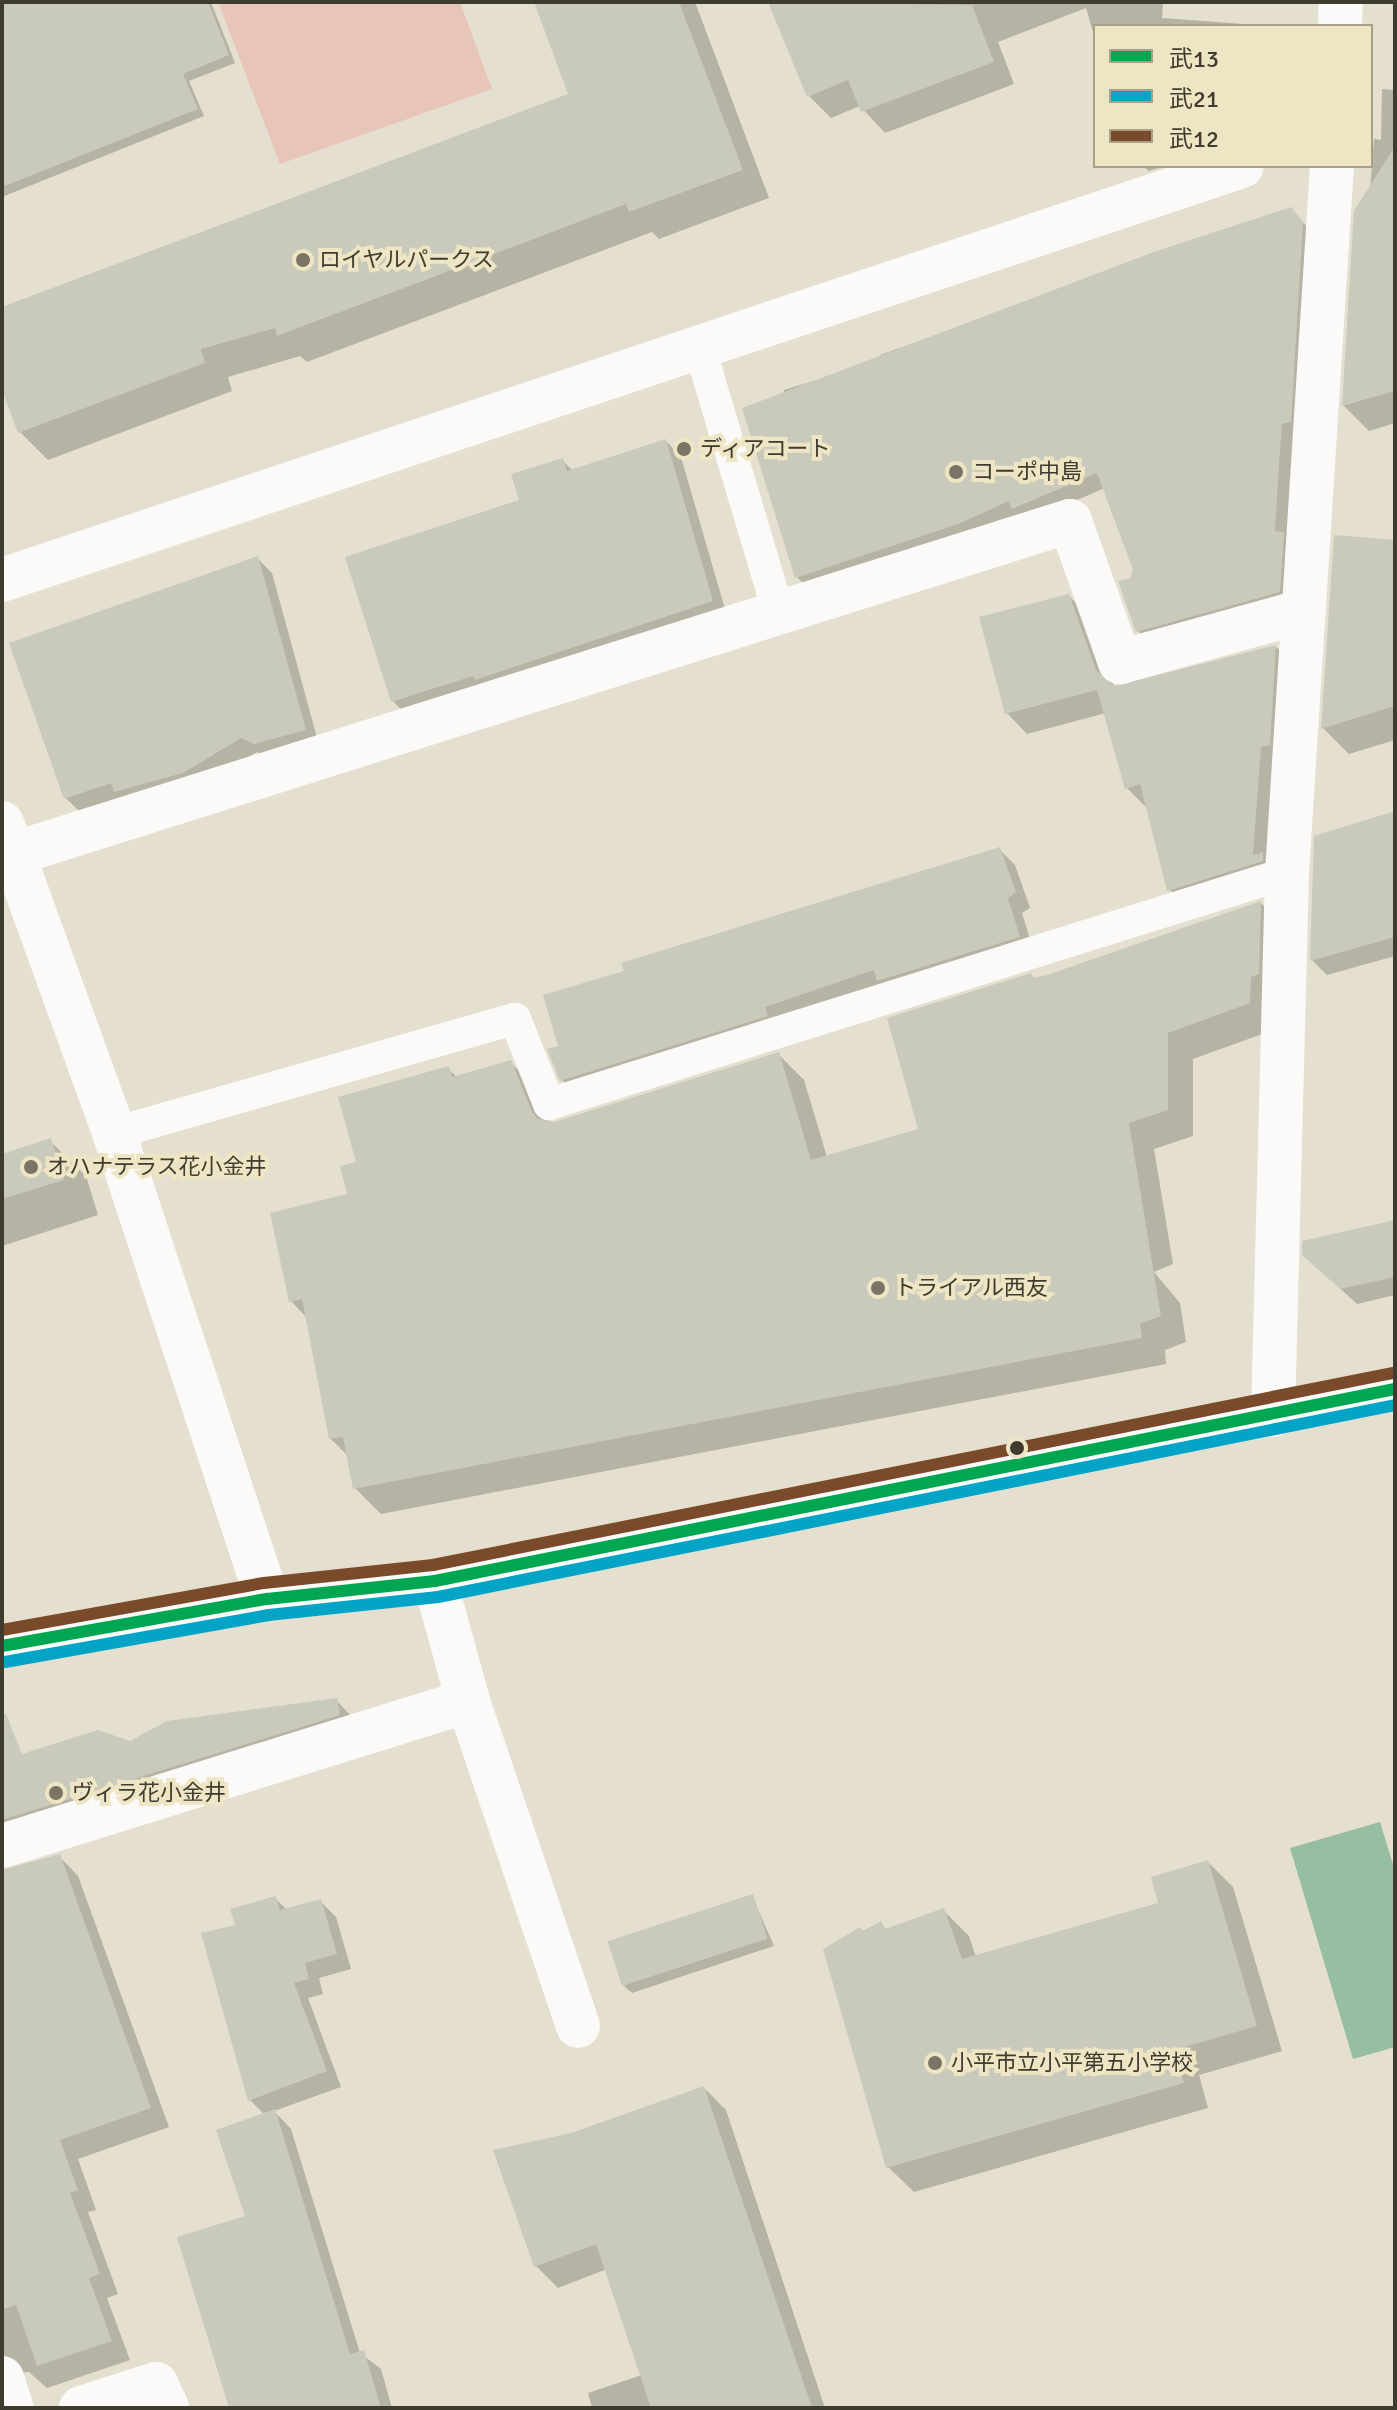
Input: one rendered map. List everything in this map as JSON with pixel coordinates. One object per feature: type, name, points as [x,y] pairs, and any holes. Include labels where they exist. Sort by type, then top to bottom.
[{"type":"street","points":[[1340,24],[1341,2]]},
{"type":"street","points":[[2,580],[1236,168]]},
{"type":"street","points":[[1273,1415],[1287,873],[1332,168]]},
{"type":"street","points":[[267,1599],[114,1133],[8,839],[779,614],[1070,521],[1120,662],[1304,611]]},
{"type":"street","points":[[2,1646],[267,1599],[435,1581],[1395,1389]]},
{"type":"street","points":[[435,1581],[468,1701],[578,2026]]},
{"type":"street","points":[[2,1846],[468,1701]]},
{"type":"street","points":[[2,2378],[12,2408]]},
{"type":"street","points":[[81,2408],[156,2384],[167,2408]]},
{"type":"lane","points":[[700,349],[779,614]]},
{"type":"lane","points":[[114,1133],[515,1019],[549,1104],[1287,873]]},
{"type":"shaded area","points":[[218,2],[460,2],[492,89],[280,164]]},
{"type":"shaded area","points":[[1380,1822],[1395,1871],[1395,2047],[1353,2059],[1290,1848]]},
{"type":"building","points":[[2,2],[208,2],[229,55],[183,74],[198,109],[2,187]]},
{"type":"building","name":"ロイヤルパークス","points":[[534,2],[679,2],[743,170],[629,212],[626,204],[277,336],[275,328],[201,349],[205,363],[18,433],[2,390],[2,307],[568,94]]},
{"type":"building","points":[[768,2],[972,5],[994,62],[861,112],[848,80],[807,97]]},
{"type":"building","points":[[1395,146],[1395,391],[1342,406],[1354,211]]},
{"type":"building","points":[[1291,207],[1303,222],[1291,422],[1282,424],[1279,465],[1275,531],[1284,532],[1280,592],[1136,632],[1118,581],[1130,578],[1133,570],[1097,473],[1012,509],[1009,501],[958,524],[795,578],[742,408],[1154,252]]},
{"type":"building","points":[[666,439],[713,601],[475,680],[473,676],[391,702],[345,557],[519,500],[511,474],[563,458],[567,471]]},
{"type":"building","points":[[1334,535],[1395,540],[1395,706],[1321,729]]},
{"type":"building","points":[[258,556],[306,730],[254,744],[241,738],[183,773],[114,792],[111,783],[64,799],[9,643]]},
{"type":"building","points":[[1069,594],[1096,670],[1114,686],[1276,645],[1270,745],[1261,747],[1253,855],[1263,852],[1263,861],[1167,891],[1140,784],[1125,789],[1097,690],[1005,714],[979,617]]},
{"type":"building","points":[[1395,811],[1395,937],[1310,961],[1314,836]]},
{"type":"building","points":[[1000,847],[1016,892],[1008,898],[1020,937],[877,981],[874,970],[765,1007],[768,1016],[560,1081],[547,1049],[558,1046],[543,995],[624,971],[621,963]]},
{"type":"building","points":[[1261,901],[1259,974],[1251,977],[1250,1003],[1168,1033],[1168,1110],[1129,1123],[1161,1316],[1140,1324],[1142,1338],[353,1489],[343,1437],[329,1439],[302,1299],[289,1302],[270,1213],[347,1194],[340,1166],[356,1162],[338,1097],[449,1066],[452,1077],[511,1060],[532,1112],[538,1119],[554,1122],[779,1052],[811,1160],[918,1129],[887,1018],[1031,973],[1033,978],[1044,976]]},
{"type":"building","name":"オハナテラス花小金井","points":[[51,1138],[64,1180],[2,1199],[2,1154]]},
{"type":"building","points":[[1395,1220],[1395,1277],[1340,1289],[1302,1255],[1302,1241]]},
{"type":"building","name":"ヴィラ花小金井","points":[[337,1698],[340,1715],[2,1820],[2,1714],[6,1714],[22,1754],[98,1730],[130,1741],[167,1721]]},
{"type":"building","points":[[60,1854],[151,2108],[60,2140],[78,2190],[70,2193],[100,2274],[89,2278],[112,2341],[37,2366],[16,2305],[2,2310],[2,1870]]},
{"type":"building","points":[[1208,1860],[1257,2026],[1174,2050],[1184,2083],[886,2168],[823,1949],[860,1927],[862,1931],[881,1921],[885,1929],[944,1908],[962,1959],[1158,1903],[1151,1877]]},
{"type":"building","points":[[753,1894],[768,1939],[622,1986],[607,1941]]},
{"type":"building","points":[[276,1896],[280,1910],[321,1899],[337,1954],[305,1963],[309,1979],[294,1983],[327,2071],[248,2101],[201,1933],[235,1925],[230,1909]]},
{"type":"building","points":[[704,2086],[812,2408],[651,2408],[596,2244],[534,2267],[493,2150],[571,2133]]},
{"type":"building","points":[[275,2109],[350,2354],[364,2350],[381,2408],[229,2408],[177,2237],[245,2216],[216,2130]]},
{"type":"transit line","name":"武12","points":[[2,1630],[264,1583],[433,1565],[1392,1373]]},
{"type":"transit line","name":"武13","points":[[2,1646],[267,1599],[435,1581],[1395,1389]]},
{"type":"transit line","name":"武21","points":[[5,1662],[269,1615],[438,1597],[1395,1405]]},
{"type":"place","name":"ロイヤルパークス","points":[[303,260]]},
{"type":"place","name":"ディアコート","points":[[684,449]]},
{"type":"place","name":"コーポ中島","points":[[956,472]]},
{"type":"place","name":"オハナテラス花小金井","points":[[31,1167]]},
{"type":"place","name":"トライアル西友","points":[[878,1288]]},
{"type":"place","name":"ヴィラ花小金井","points":[[56,1793]]},
{"type":"place","name":"小平市立小平第五小学校","points":[[935,2063]]}]
